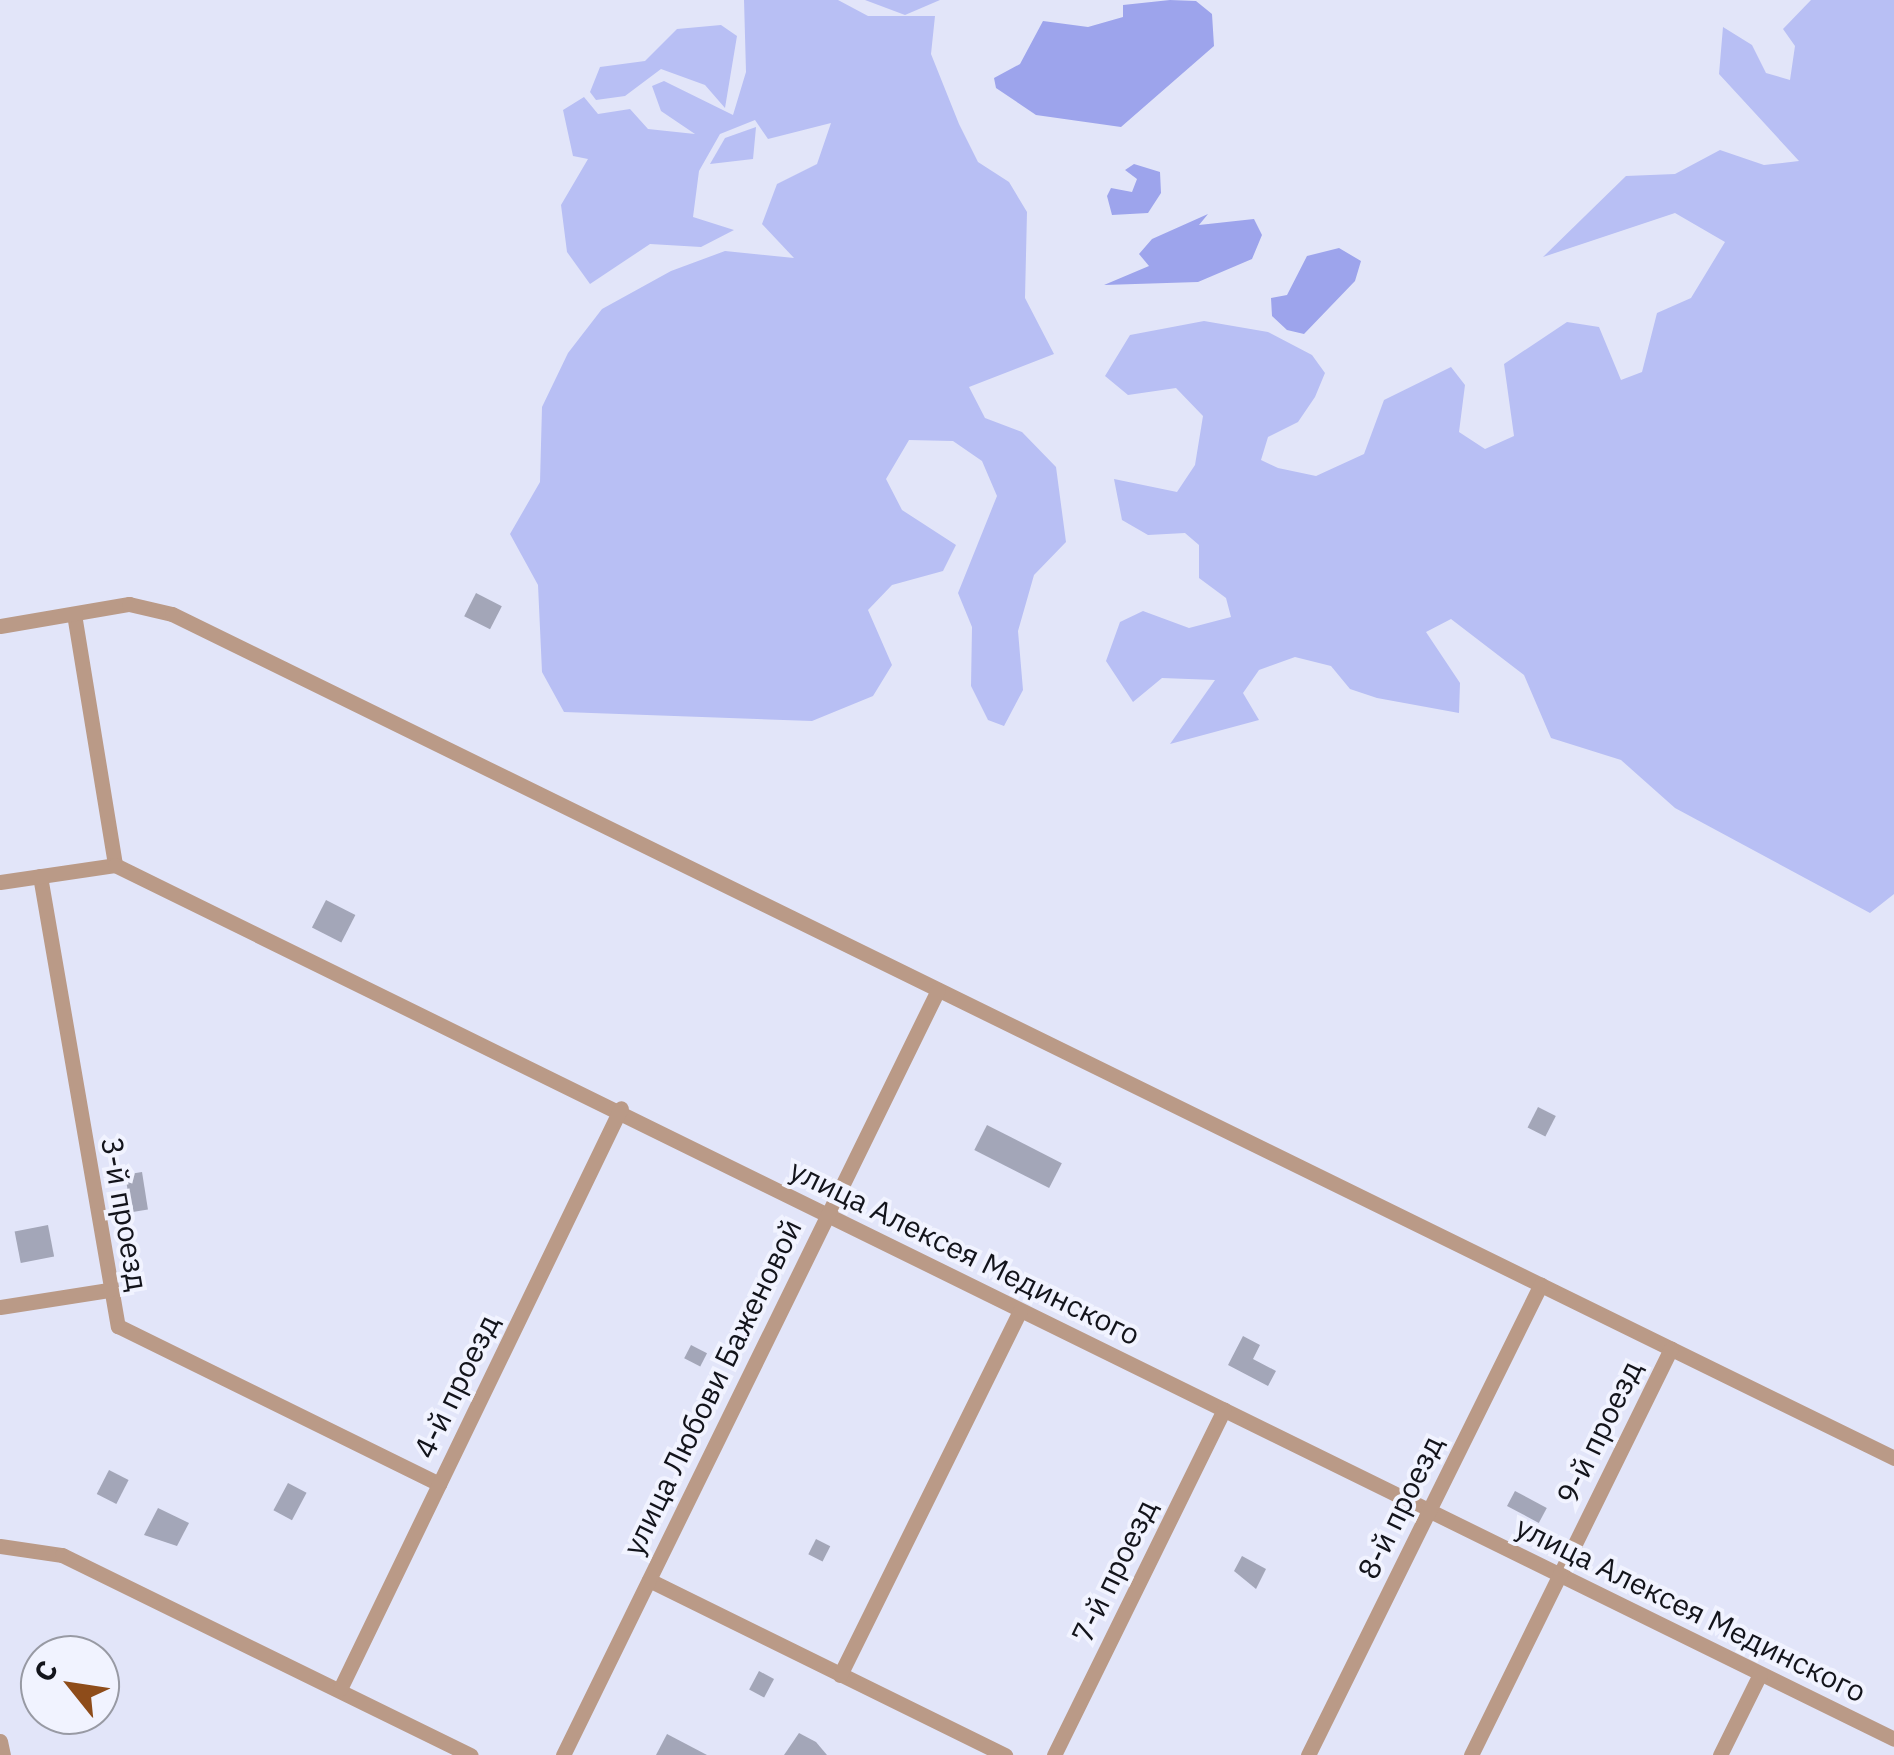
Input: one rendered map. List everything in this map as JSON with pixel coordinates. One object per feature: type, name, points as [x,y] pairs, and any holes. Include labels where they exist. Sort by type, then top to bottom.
[{"type":"street","points":[[0,626],[129,604],[172,614],[1894,1458]]},
{"type":"street","points":[[0,882],[116,865],[74,614]]},
{"type":"street","name":"улица Алексея Мединского","points":[[116,865],[621,1108],[1020,1312],[1894,1739]]},
{"type":"street","name":"3-й проезд","points":[[40,876],[118,1326],[439,1484]]},
{"type":"street","name":"улица Любови Баженовой","points":[[564,1755],[938,990]]},
{"type":"street","name":"4-й проезд","points":[[340,1689],[621,1108]]},
{"type":"street","name":"8-й проезд","points":[[1308,1755],[1541,1284]]},
{"type":"street","points":[[0,1308],[109,1290]]},
{"type":"street","points":[[840,1675],[1020,1312]]},
{"type":"street","name":"9-й проезд","points":[[1471,1755],[1671,1348]]},
{"type":"street","name":"7-й проезд","points":[[1054,1755],[1224,1410]]},
{"type":"street","points":[[0,1546],[62,1555],[471,1755]]},
{"type":"street","points":[[649,1580],[1006,1755]]},
{"type":"street","points":[[1720,1755],[1760,1674]]},
{"type":"street","points":[[0,1741],[3,1755]]},
{"type":"shaded area","points":[[744,0],[838,0],[868,16],[935,16],[931,54],[959,124],[978,162],[1009,182],[1027,212],[1025,298],[1054,354],[969,387],[985,418],[1022,432],[1056,467],[1066,542],[1034,575],[1018,631],[1023,690],[1004,726],[988,720],[971,686],[972,627],[958,593],[997,496],[982,461],[953,441],[909,440],[886,479],[902,510],[956,545],[943,571],[892,585],[868,610],[892,665],[873,696],[812,721],[564,712],[542,672],[538,585],[510,534],[540,482],[542,407],[568,353],[602,309],[671,271],[725,251],[794,258],[762,224],[777,184],[817,164],[831,123],[768,139],[755,120],[720,134],[699,171],[693,217],[734,230],[701,247],[650,244],[590,284],[567,252],[561,205],[588,159],[573,156],[563,110],[584,97],[598,114],[630,109],[648,129],[695,134],[661,111],[652,86],[664,81],[733,115],[746,72]]},
{"type":"shaded area","points":[[865,0],[940,0],[905,15]]},
{"type":"shaded area","points":[[1811,0],[1894,0],[1894,894],[1870,913],[1675,808],[1621,760],[1551,738],[1524,675],[1451,619],[1426,632],[1460,683],[1459,713],[1350,689],[1331,666],[1295,657],[1259,670],[1243,693],[1259,720],[1170,744],[1215,680],[1162,678],[1133,702],[1106,661],[1120,622],[1143,611],[1189,628],[1231,617],[1226,598],[1199,578],[1199,545],[1185,533],[1148,535],[1122,520],[1114,479],[1177,492],[1195,465],[1203,416],[1176,388],[1128,395],[1105,376],[1130,335],[1204,321],[1268,332],[1312,355],[1325,373],[1315,397],[1298,422],[1268,437],[1261,460],[1278,468],[1316,476],[1364,454],[1384,400],[1451,367],[1465,385],[1459,432],[1485,449],[1514,436],[1504,364],[1567,322],[1599,327],[1621,380],[1642,372],[1657,313],[1691,298],[1725,242],[1675,213],[1543,257],[1626,176],[1675,174],[1720,150],[1764,165],[1799,161],[1719,74],[1723,27],[1752,45],[1766,73],[1790,80],[1795,46],[1783,29]]},
{"type":"shaded area","points":[[1196,1],[1212,14],[1214,46],[1121,127],[1036,115],[996,88],[994,78],[1020,64],[1043,21],[1088,27],[1123,17],[1123,5]]},
{"type":"shaded area","points":[[721,25],[737,36],[725,108],[705,85],[661,69],[625,96],[596,100],[590,92],[600,67],[645,61],[677,29]]},
{"type":"shaded area","points":[[756,127],[753,159],[710,164],[725,138]]},
{"type":"shaded area","points":[[1134,164],[1160,172],[1161,193],[1148,213],[1112,215],[1107,196],[1111,188],[1132,192],[1137,179],[1125,170]]},
{"type":"shaded area","points":[[1208,214],[1199,225],[1254,219],[1262,235],[1252,259],[1198,282],[1104,285],[1149,266],[1139,254],[1152,239]]},
{"type":"shaded area","points":[[1339,248],[1361,261],[1355,281],[1304,334],[1287,330],[1272,316],[1271,298],[1287,295],[1307,256]]},
{"type":"building","points":[[476,593],[502,606],[490,629],[464,616]]},
{"type":"building","points":[[326,900],[355,915],[341,943],[312,928]]},
{"type":"building","points":[[1538,1107],[1556,1116],[1545,1137],[1528,1127]]},
{"type":"building","points":[[987,1125],[1062,1163],[1049,1188],[974,1150]]},
{"type":"building","points":[[142,1172],[148,1210],[131,1212],[125,1175]]},
{"type":"building","points":[[48,1225],[54,1256],[21,1263],[15,1231]]},
{"type":"building","points":[[1243,1336],[1260,1345],[1253,1359],[1276,1371],[1268,1386],[1228,1365]]},
{"type":"building","points":[[691,1345],[707,1353],[700,1367],[684,1358]]},
{"type":"building","points":[[109,1470],[129,1480],[116,1504],[97,1494]]},
{"type":"building","points":[[288,1483],[307,1493],[292,1520],[273,1510]]},
{"type":"building","points":[[1515,1491],[1547,1508],[1539,1523],[1507,1506]]},
{"type":"building","points":[[158,1508],[189,1523],[177,1546],[144,1535]]},
{"type":"building","points":[[816,1539],[830,1546],[823,1561],[808,1554]]},
{"type":"building","points":[[1242,1556],[1266,1569],[1256,1589],[1234,1571]]},
{"type":"building","points":[[759,1671],[774,1679],[764,1698],[749,1690]]},
{"type":"building","points":[[799,1733],[816,1742],[827,1755],[784,1755]]},
{"type":"building","points":[[667,1734],[707,1755],[656,1755]]}]
